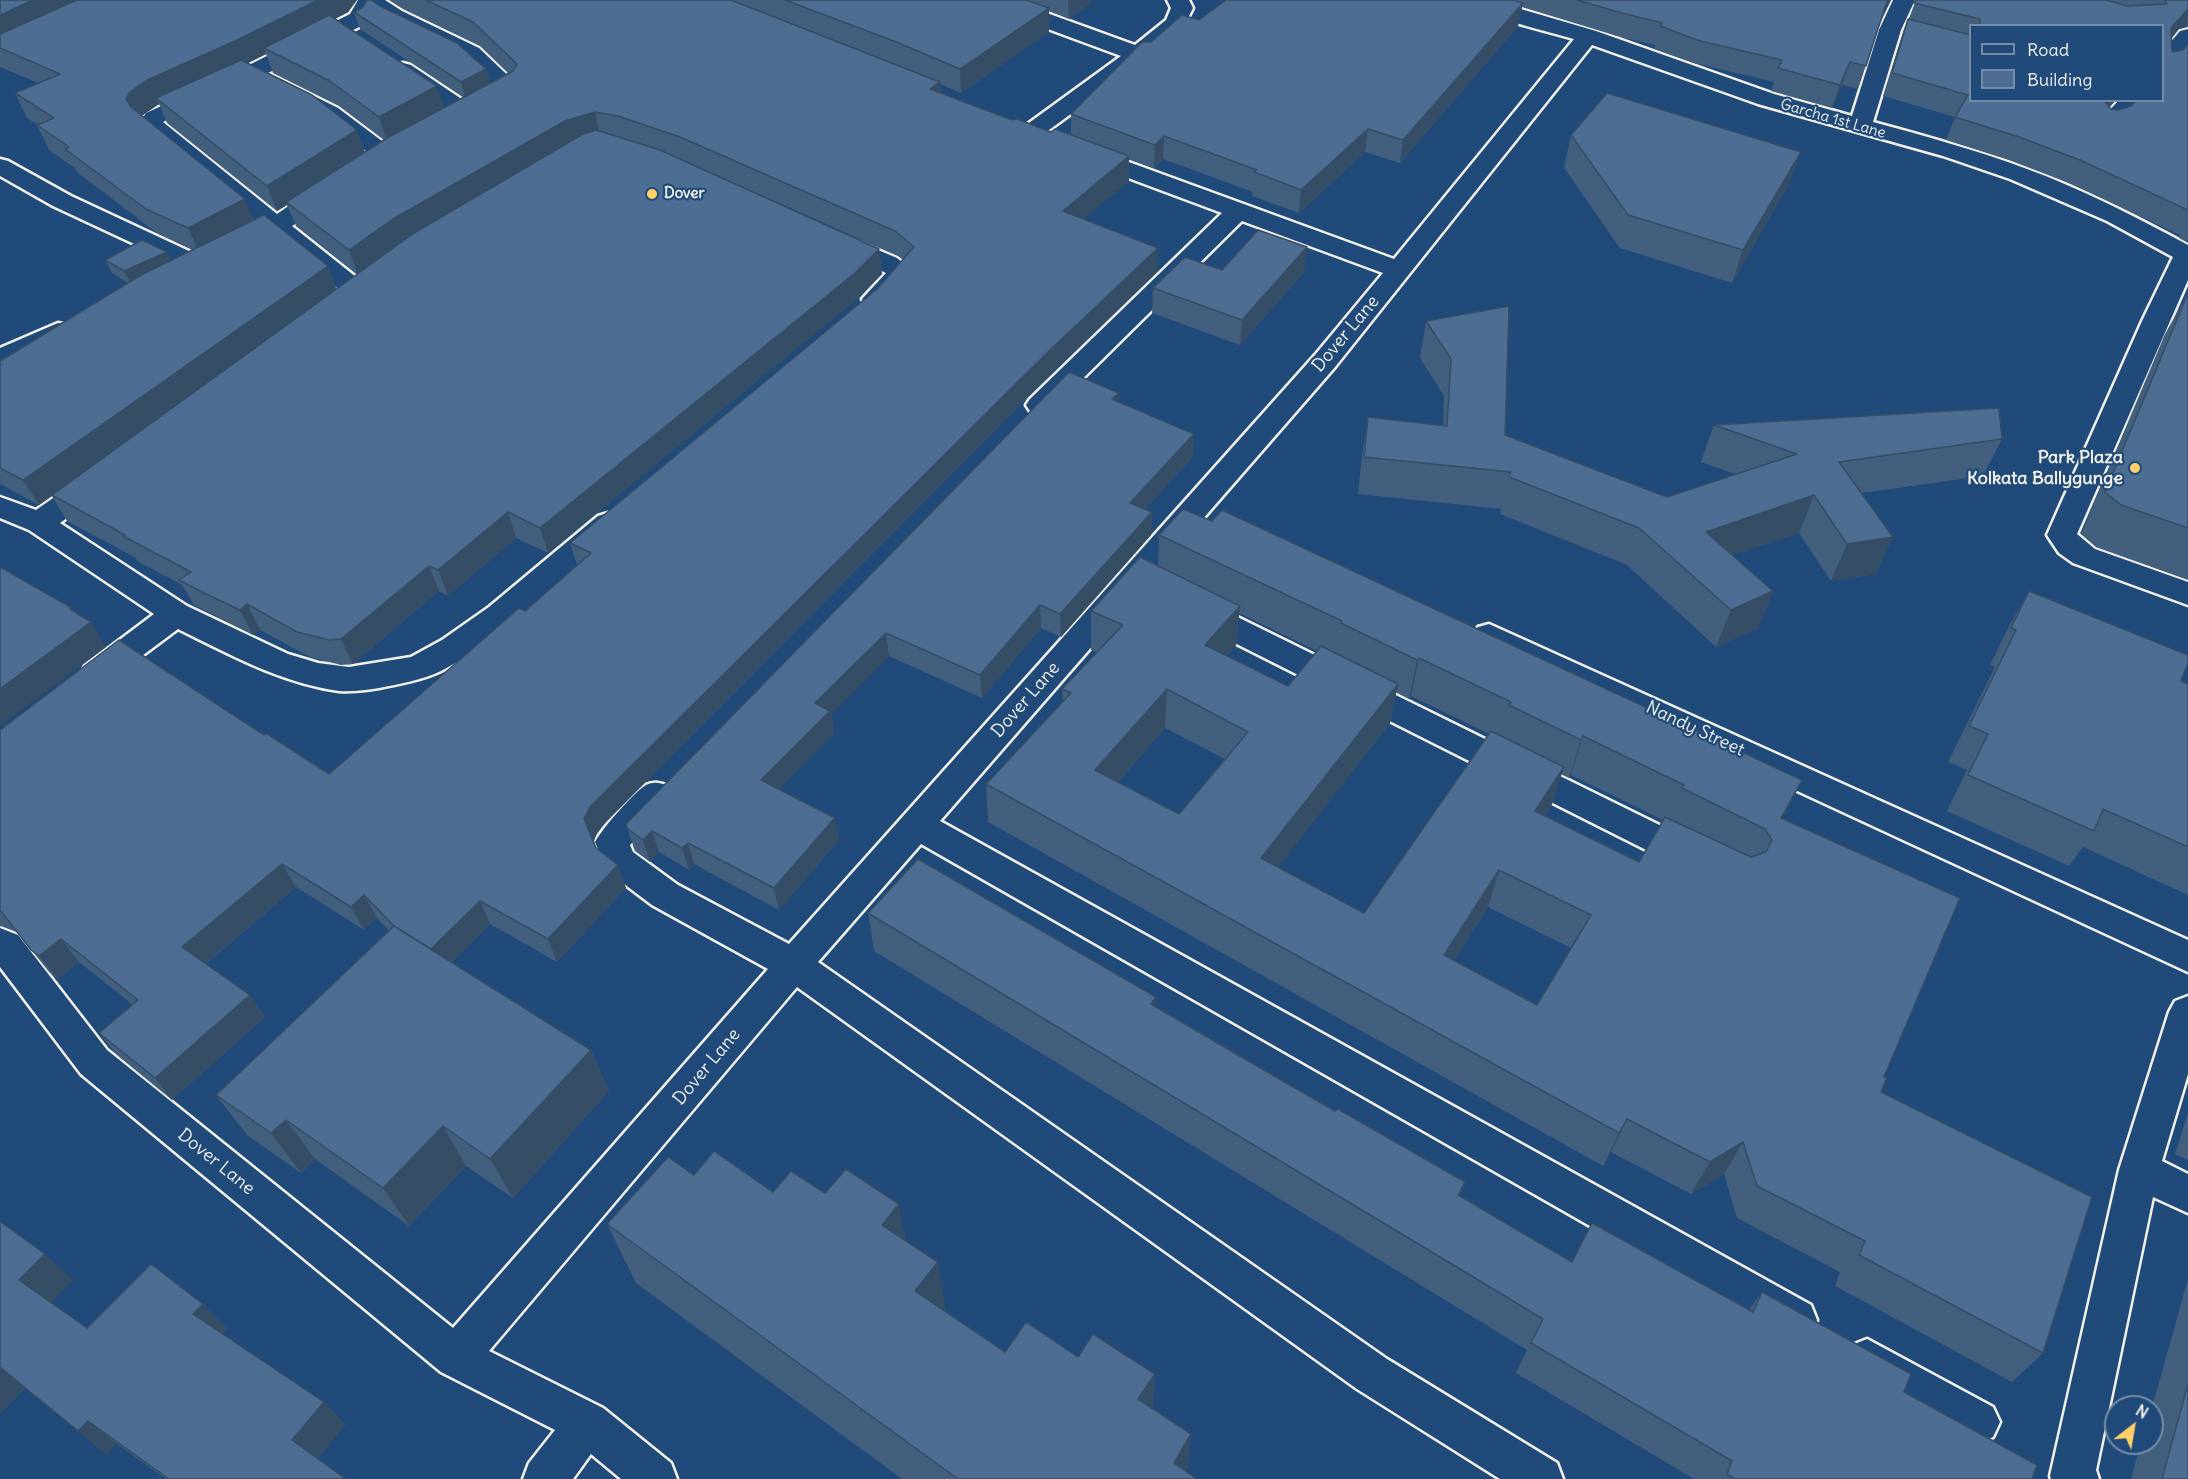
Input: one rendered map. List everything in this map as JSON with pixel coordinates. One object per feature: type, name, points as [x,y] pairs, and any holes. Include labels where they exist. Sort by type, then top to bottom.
[{"type":"street","points":[[357,291],[151,123],[154,118],[166,111],[234,81],[340,29],[359,18],[370,0],[394,16],[471,53],[510,88],[455,116],[388,60]]},
{"type":"street","points":[[991,0],[1138,54]]},
{"type":"street","points":[[1052,141],[1138,54],[1175,23],[1182,8],[1178,0]]},
{"type":"street","name":"Garcha 1st Lane","points":[[1471,0],[1588,36],[1766,99],[2019,174],[2116,216],[2188,255]]},
{"type":"street","points":[[1860,127],[1890,30],[1904,0]]},
{"type":"street","points":[[340,29],[359,41]]},
{"type":"street","points":[[1890,30],[1913,36]]},
{"type":"street","points":[[2164,31],[2188,37],[2164,65]]},
{"type":"street","name":"Dover Lane","points":[[456,1357],[794,965],[1325,361],[1588,36]]},
{"type":"street","points":[[166,280],[275,226],[376,162],[330,113],[234,81]]},
{"type":"street","points":[[2108,125],[2130,102]]},
{"type":"street","points":[[1008,123],[1399,270]]},
{"type":"street","points":[[0,166],[62,201],[197,264]]},
{"type":"street","points":[[1018,427],[1238,211]]},
{"type":"street","points":[[813,230],[888,263],[901,272],[860,313]]},
{"type":"street","points":[[2188,255],[2167,322],[2062,535],[2070,546],[2084,556],[2188,594]]},
{"type":"street","points":[[0,358],[83,320]]},
{"type":"street","points":[[39,523],[116,467]]},
{"type":"street","points":[[1201,503],[1233,518]]},
{"type":"street","points":[[0,507],[39,523],[176,614],[280,664],[341,679],[379,676],[427,664],[488,623],[624,510]]},
{"type":"street","points":[[1134,578],[1724,873]]},
{"type":"street","points":[[74,691],[176,614]]},
{"type":"street","name":"Nandy Street","points":[[1459,621],[2188,957]]},
{"type":"street","points":[[678,774],[612,842],[619,861],[665,895],[794,965],[1372,1374],[1541,1479]]},
{"type":"street","points":[[917,825],[1978,1422]]},
{"type":"street","name":"Dover Lane","points":[[0,943],[5,946],[94,1062],[456,1357],[588,1423],[655,1479]]},
{"type":"street","points":[[2077,1479],[2072,1476],[2139,1170],[2188,1012]]},
{"type":"street","points":[[2139,1170],[2188,1194]]},
{"type":"street","points":[[545,1479],[588,1423]]},
{"type":"building","points":[[0,0],[33,0],[0,15]]},
{"type":"building","points":[[77,0],[318,0],[233,42],[147,80],[130,92],[126,99],[131,107],[245,199],[188,228],[146,209],[65,149],[69,147],[37,125],[54,118],[15,93],[60,74],[0,48],[0,34]]},
{"type":"building","points":[[367,0],[457,43],[486,69],[461,82],[354,12],[363,7]]},
{"type":"building","points":[[426,0],[731,0],[940,82],[930,89],[1012,120],[1017,119],[1051,132],[1055,129],[1129,156],[1063,211],[1158,248],[1048,352],[590,807],[584,819],[596,848],[618,865],[548,939],[480,901],[431,949],[394,926],[364,895],[351,907],[282,864],[182,947],[250,995],[155,1078],[99,1033],[138,1000],[61,939],[39,956],[31,950],[0,910],[0,730],[119,640],[264,735],[266,733],[329,774],[519,608],[525,611],[591,553],[570,543],[877,289],[914,247],[895,231],[680,137],[618,116],[595,112],[565,121],[393,219],[349,250],[286,202],[387,138],[513,71],[517,64],[473,22]]},
{"type":"building","points":[[785,0],[1026,0],[1049,8],[960,69],[894,41]]},
{"type":"building","points":[[1226,0],[1513,0],[1523,3],[1403,140],[1368,129],[1301,190],[1254,172],[1257,170],[1164,136],[1155,145],[1071,114],[1142,42],[1151,42],[1182,15],[1199,20]]},
{"type":"building","points":[[1577,0],[1888,0],[1866,66],[1850,62],[1840,85],[1778,68],[1782,60],[1700,41],[1660,26],[1662,23]]},
{"type":"building","points":[[1916,0],[2106,0],[2127,6],[2167,4],[2165,0],[2188,0],[2188,9],[2171,28],[2172,52],[2183,50],[2188,44],[2188,210],[2080,160],[2019,137],[1955,117],[1968,95],[1892,73],[1908,19],[1969,34],[1969,102],[2105,102],[2111,109],[2118,110],[2131,106],[2135,102],[2164,102],[2164,24],[1980,24],[1980,19],[1914,3]]},
{"type":"building","points":[[329,15],[437,86],[379,117],[330,81],[264,48]]},
{"type":"building","points":[[241,60],[312,95],[357,130],[267,186],[156,98]]},
{"type":"building","points":[[1607,93],[1801,152],[1743,250],[1628,215],[1571,135]]},
{"type":"building","points":[[596,130],[660,150],[879,249],[855,273],[540,528],[508,512],[438,570],[429,566],[341,639],[329,640],[297,632],[247,604],[240,610],[200,591],[179,580],[191,572],[52,495],[414,233],[583,134]]},
{"type":"building","points":[[264,215],[328,266],[23,480],[0,468],[0,361],[141,275]]},
{"type":"building","points":[[1258,230],[1307,247],[1242,320],[1153,288],[1185,257],[1222,270]]},
{"type":"building","points":[[142,240],[167,252],[124,271],[105,260]]},
{"type":"building","points":[[2188,293],[2188,528],[2121,505],[2105,492]]},
{"type":"building","points":[[1509,306],[1505,435],[1667,497],[1797,454],[1714,425],[1999,408],[2002,439],[1839,462],[1893,537],[1847,544],[1814,495],[1706,532],[1773,591],[1731,610],[1639,528],[1509,477],[1511,472],[1364,457],[1368,417],[1447,426],[1451,359],[1426,321]]},
{"type":"building","points":[[1069,372],[1119,393],[1112,399],[1194,434],[1130,503],[1152,512],[1060,614],[1040,605],[980,675],[886,633],[815,703],[830,711],[761,780],[835,818],[774,888],[688,843],[682,848],[652,831],[643,840],[628,829],[626,824]]},
{"type":"building","points":[[1183,509],[1212,521],[1222,510],[1802,780],[1781,818],[1960,898],[1884,1077],[1887,1078],[1881,1092],[2092,1197],[2043,1353],[1859,1255],[1865,1241],[1757,1186],[1743,1142],[1710,1162],[1627,1119],[1619,1133],[986,784],[1071,693],[1062,689],[1123,625],[1091,611],[1140,557],[1240,606],[1205,645],[1288,686],[1321,646],[1398,684],[1261,858],[1364,913],[1491,731],[1564,767],[1535,811],[1639,862],[1665,817],[1751,857],[1766,852],[1772,840],[1765,829],[1682,788],[1684,785],[1583,736],[1581,740],[1509,705],[1511,702],[1419,658],[1417,660],[1341,623],[1342,621],[1159,535]],"holes":[[[1167,689],[1248,732],[1179,814],[1095,770]],[[1499,870],[1591,915],[1537,1005],[1444,955]]]},
{"type":"building","points":[[0,567],[72,608],[70,609],[91,622],[0,689]]},
{"type":"building","points":[[2029,591],[2188,655],[2188,663],[2181,681],[2188,684],[2188,847],[2103,809],[2094,831],[1968,775],[1988,734],[1969,726],[2016,630],[2011,628]]},
{"type":"building","points":[[918,859],[1156,997],[1151,1004],[1335,1111],[1338,1109],[1465,1182],[1458,1195],[1572,1262],[1592,1223],[1753,1312],[1762,1292],[1911,1374],[1904,1392],[2037,1465],[2032,1479],[1735,1479],[1727,1474],[1732,1461],[1531,1343],[1543,1319],[868,913]]},
{"type":"building","points":[[394,926],[591,1050],[490,1159],[443,1126],[383,1188],[286,1120],[271,1133],[216,1095]]},
{"type":"building","points":[[714,1151],[773,1192],[791,1171],[825,1193],[846,1169],[899,1204],[882,1225],[938,1262],[915,1291],[1005,1352],[1026,1322],[1078,1357],[1093,1334],[1155,1374],[1138,1399],[1191,1434],[1174,1463],[1197,1479],[958,1479],[607,1224],[668,1157],[694,1175]]},
{"type":"building","points":[[0,1221],[45,1254],[19,1280],[87,1328],[151,1264],[203,1304],[193,1314],[324,1402],[292,1440],[346,1479],[169,1479],[88,1421],[78,1431],[0,1367]]},
{"type":"building","points":[[2188,1384],[2188,1479],[2162,1479]]},
{"type":"place","name":"Dover","points":[[652,194]]},
{"type":"place","name":"Park Plaza Kolkata Ballygunge","points":[[2135,468]]}]
